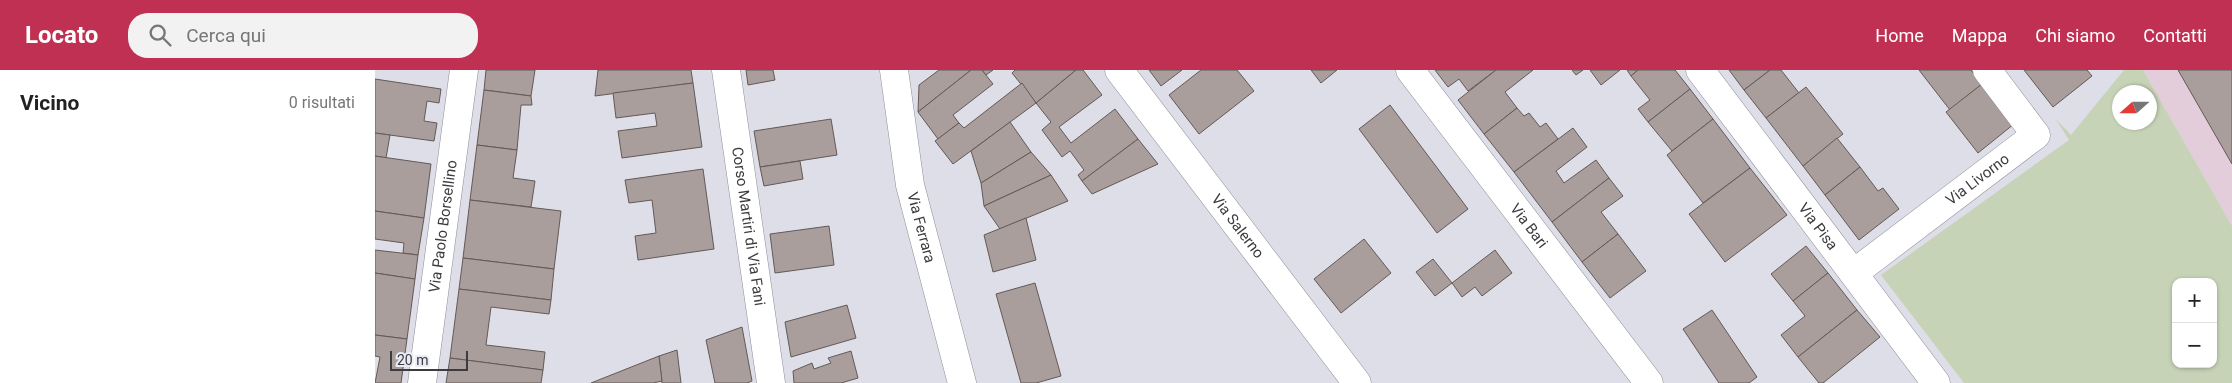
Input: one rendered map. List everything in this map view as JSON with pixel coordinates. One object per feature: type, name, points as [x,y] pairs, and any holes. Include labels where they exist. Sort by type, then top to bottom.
[{"type":"street","name":"Via Paolo Borsellino","points":[[422,383],[464,70]]},
{"type":"street","name":"Corso Martiri di Via Fani","points":[[726,70],[771,383]]},
{"type":"street","name":"Via Ferrara","points":[[893,70],[910,185],[962,383]]},
{"type":"street","name":"Via Salerno","points":[[1119,70],[1357,383]]},
{"type":"street","name":"Via Bari","points":[[1410,70],[1649,383]]},
{"type":"street","name":"Via Pisa","points":[[1700,70],[1936,383]]},
{"type":"street","name":"Via Livorno","points":[[1854,273],[2036,135],[1987,70]]},
{"type":"shaded area","points":[[2143,70],[2232,70],[2232,226],[2157,95],[2157,85],[2152,85]]},
{"type":"green space","points":[[2124,70],[2143,70],[2152,85],[2112,85],[2112,130],[2157,130],[2157,95],[2232,226],[2232,383],[1964,383],[1881,275],[2069,140],[2055,118],[2071,135]]},
{"type":"building","points":[[486,70],[535,70],[531,96],[484,90]]},
{"type":"building","points":[[598,70],[691,70],[693,83],[595,96]]},
{"type":"building","points":[[746,70],[773,70],[775,80],[748,85]]},
{"type":"building","points":[[939,70],[971,70],[918,112],[919,85]]},
{"type":"building","points":[[971,70],[982,70],[993,84],[953,115],[959,123],[938,139],[918,112]]},
{"type":"building","points":[[982,70],[993,70],[986,75]]},
{"type":"building","points":[[1015,70],[1076,70],[1036,103],[1012,73]]},
{"type":"building","points":[[1076,70],[1083,70],[1102,95],[1059,127],[1071,143],[1115,109],[1138,139],[1082,181],[1078,175],[1084,170],[1070,151],[1062,157],[1042,130],[1051,122],[1036,103]]},
{"type":"building","points":[[1149,70],[1182,70],[1161,86]]},
{"type":"building","points":[[1201,70],[1237,70],[1254,91],[1199,134],[1169,95]]},
{"type":"building","points":[[1311,70],[1337,70],[1321,83]]},
{"type":"building","points":[[1435,70],[1496,70],[1468,91],[1459,79],[1448,87]]},
{"type":"building","points":[[1496,70],[1533,70],[1505,92],[1517,108],[1484,134],[1458,100]]},
{"type":"building","points":[[1572,70],[1583,70],[1576,75]]},
{"type":"building","points":[[1590,70],[1620,70],[1601,85]]},
{"type":"building","points":[[1627,70],[1638,70],[1631,76]]},
{"type":"building","points":[[1638,70],[1675,70],[1690,89],[1648,122],[1638,109],[1650,100],[1631,76]]},
{"type":"building","points":[[1729,70],[1770,70],[1744,90]]},
{"type":"building","points":[[1770,70],[1781,70],[1799,93],[1766,118],[1744,90]]},
{"type":"building","points":[[1919,70],[1971,70],[1982,84],[1950,110]]},
{"type":"building","points":[[2024,70],[2087,70],[2092,76],[2053,107]]},
{"type":"building","points":[[2178,70],[2232,70],[2232,164]]},
{"type":"building","points":[[375,79],[441,89],[439,103],[427,101],[424,121],[437,123],[434,141],[375,133]]},
{"type":"building","points":[[693,83],[702,147],[622,158],[618,131],[657,126],[655,113],[616,118],[613,93]]},
{"type":"building","points":[[1022,83],[1036,103],[953,164],[935,141],[959,123],[964,128]]},
{"type":"building","points":[[1982,84],[2014,124],[1978,153],[1946,112]]},
{"type":"building","points":[[1806,87],[1843,134],[1803,166],[1766,118]]},
{"type":"building","points":[[1690,89],[1713,119],[1672,151],[1648,122]]},
{"type":"building","points":[[484,90],[531,96],[532,105],[521,105],[517,150],[477,145]]},
{"type":"building","points":[[1390,105],[1468,209],[1437,233],[1359,129]]},
{"type":"building","points":[[1517,108],[1524,116],[1529,113],[1540,127],[1546,123],[1558,139],[1514,172],[1484,134]]},
{"type":"building","points":[[831,119],[837,155],[760,167],[754,131]]},
{"type":"building","points":[[1713,119],[1750,168],[1703,203],[1667,155]]},
{"type":"building","points":[[1010,122],[1031,152],[981,183],[971,151]]},
{"type":"building","points":[[1573,128],[1587,147],[1556,171],[1564,183],[1596,160],[1609,178],[1552,222],[1514,172]]},
{"type":"building","points":[[375,133],[390,135],[386,158],[375,156]]},
{"type":"building","points":[[1837,138],[1860,167],[1825,195],[1803,166]]},
{"type":"building","points":[[1138,139],[1158,164],[1092,194],[1082,181]]},
{"type":"building","points":[[477,145],[517,150],[513,178],[535,181],[531,207],[470,200]]},
{"type":"building","points":[[1031,152],[1051,175],[984,206],[981,183]]},
{"type":"building","points":[[375,156],[431,164],[424,218],[375,211]]},
{"type":"building","points":[[800,161],[803,179],[764,186],[760,167]]},
{"type":"building","points":[[1860,167],[1878,191],[1883,188],[1899,209],[1859,240],[1825,195]]},
{"type":"building","points":[[1750,168],[1787,215],[1725,262],[1689,214]]},
{"type":"building","points":[[703,169],[714,249],[638,260],[635,236],[656,233],[652,200],[629,203],[625,180]]},
{"type":"building","points":[[1051,175],[1068,201],[1000,229],[984,206]]},
{"type":"building","points":[[1609,178],[1623,196],[1601,212],[1618,234],[1582,262],[1552,222]]},
{"type":"building","points":[[470,200],[561,211],[554,269],[463,258]]},
{"type":"building","points":[[375,211],[424,218],[418,255],[403,253],[404,243],[375,239]]},
{"type":"building","points":[[1026,218],[1036,260],[993,272],[984,235]]},
{"type":"building","points":[[829,226],[834,265],[775,273],[770,234]]},
{"type":"building","points":[[1618,234],[1646,271],[1610,298],[1582,262]]},
{"type":"building","points":[[1364,239],[1391,273],[1341,313],[1314,279]]},
{"type":"building","points":[[1806,246],[1828,273],[1793,301],[1771,274]]},
{"type":"building","points":[[375,250],[418,255],[415,279],[375,273]]},
{"type":"building","points":[[1495,250],[1512,273],[1482,296],[1475,287],[1462,297],[1452,283]]},
{"type":"building","points":[[463,258],[554,269],[551,300],[459,289]]},
{"type":"building","points":[[1433,259],[1452,283],[1435,296],[1416,272]]},
{"type":"building","points":[[375,273],[415,279],[407,339],[375,335]]},
{"type":"building","points":[[1828,273],[1857,310],[1798,357],[1781,335],[1805,316],[1793,301]]},
{"type":"building","points":[[1035,283],[1061,376],[1036,383],[1021,383],[996,294]]},
{"type":"building","points":[[459,289],[551,300],[549,314],[491,307],[486,345],[545,352],[543,370],[450,358]]},
{"type":"building","points":[[847,305],[856,338],[791,357],[785,322]]},
{"type":"building","points":[[1712,310],[1757,377],[1749,383],[1719,383],[1683,329]]},
{"type":"building","points":[[1857,310],[1880,337],[1823,383],[1819,383],[1798,357]]},
{"type":"building","points":[[742,327],[752,381],[747,383],[715,383],[706,340]]},
{"type":"building","points":[[375,335],[407,339],[401,383],[375,383],[380,357],[375,356]]},
{"type":"building","points":[[677,350],[681,383],[662,383],[659,356]]},
{"type":"building","points":[[851,351],[858,378],[841,383],[794,383],[793,371],[812,363],[814,369],[831,363],[828,358]]},
{"type":"building","points":[[659,356],[662,381],[653,383],[591,383]]},
{"type":"building","points":[[450,358],[543,370],[541,383],[446,383]]}]
